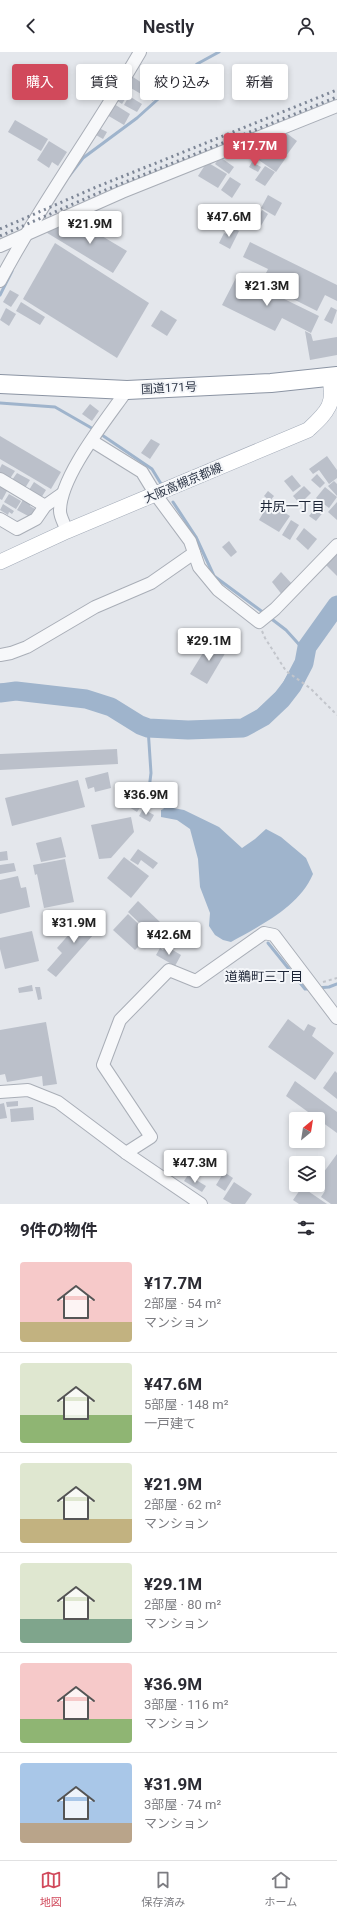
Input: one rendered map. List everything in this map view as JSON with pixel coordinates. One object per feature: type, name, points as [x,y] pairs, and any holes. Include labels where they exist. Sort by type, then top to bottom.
[{"type":"highway","name":"国道171号","points":[[0,384],[127,390],[271,383],[333,376]]},
{"type":"main road","name":"大阪高槻京都線","points":[[0,562],[67,531],[308,430],[321,418],[331,402],[334,391],[333,376]]},
{"type":"street","points":[[0,281],[25,234],[78,154],[140,52]]},
{"type":"street","points":[[0,246],[122,192],[337,106]]},
{"type":"street","points":[[67,531],[60,512],[62,494],[70,476],[127,390]]},
{"type":"street","points":[[93,440],[142,472],[156,495],[190,541],[199,567],[218,590],[261,621],[273,611],[337,545]]},
{"type":"street","points":[[0,479],[45,506]]},
{"type":"street","points":[[0,519],[17,529],[36,520],[45,506],[62,494]]},
{"type":"street","points":[[0,655],[11,653],[27,647],[95,607],[152,583],[194,553]]},
{"type":"street","points":[[126,1153],[151,1137],[103,1065],[120,1020],[169,970],[196,981],[264,933],[274,935],[337,1018]]},
{"type":"street","points":[[0,1092],[28,1090],[58,1102],[126,1153],[201,1204]]},
{"type":"path","points":[[261,621],[265,638],[289,674],[301,680],[337,716]]},
{"type":"water","points":[[168,807],[184,810],[219,827],[242,848],[266,829],[281,837],[306,858],[313,874],[307,886],[289,906],[266,922],[231,942],[223,940],[215,935],[209,926],[210,913],[200,887],[198,859],[190,829],[177,820],[161,817],[161,810]]},
{"type":"building","points":[[132,76],[140,82],[140,93],[132,89]]},
{"type":"building","points":[[132,98],[142,104],[137,112],[124,105],[127,100],[132,100]]},
{"type":"building","points":[[116,100],[124,100],[122,104]]},
{"type":"building","points":[[114,104],[130,114],[124,125],[107,115]]},
{"type":"building","points":[[15,120],[48,139],[41,151],[8,132]]},
{"type":"building","points":[[99,128],[107,132],[103,139],[96,135]]},
{"type":"building","points":[[285,132],[297,141],[286,156],[265,140]]},
{"type":"building","points":[[258,140],[285,159],[276,172],[243,149]]},
{"type":"building","points":[[49,141],[67,152],[58,166],[52,162],[49,168],[37,160]]},
{"type":"building","points":[[220,157],[234,167],[229,174],[215,164]]},
{"type":"building","points":[[207,162],[227,174],[218,188],[198,176]]},
{"type":"building","points":[[252,162],[261,167],[258,172],[249,167]]},
{"type":"building","points":[[265,166],[275,172],[265,186],[255,180]]},
{"type":"building","points":[[230,177],[241,184],[232,198],[221,190]]},
{"type":"building","points":[[268,195],[282,203],[275,216],[261,208]]},
{"type":"building","points":[[262,210],[268,214],[259,229],[253,226]]},
{"type":"building","points":[[75,220],[127,251],[113,273],[44,231],[55,225],[67,233]]},
{"type":"building","points":[[231,227],[239,231],[230,249],[219,243],[224,233],[227,234]]},
{"type":"building","points":[[250,242],[337,285],[337,301],[325,295],[317,311],[261,283],[268,269],[243,257]]},
{"type":"building","points":[[55,243],[149,303],[117,358],[23,299]]},
{"type":"building","points":[[237,276],[319,316],[311,333],[282,318],[275,331],[222,305]]},
{"type":"building","points":[[10,290],[19,295],[11,307],[3,302]]},
{"type":"building","points":[[21,302],[45,317],[40,325],[16,311]]},
{"type":"building","points":[[331,307],[337,310],[332,324],[324,320]]},
{"type":"building","points":[[6,308],[16,314],[9,326],[0,320]]},
{"type":"building","points":[[161,310],[177,320],[167,336],[151,326]]},
{"type":"building","points":[[305,331],[311,334],[313,341],[337,337],[337,355],[310,360]]},
{"type":"building","points":[[90,404],[99,411],[92,421],[82,414]]},
{"type":"building","points":[[0,436],[61,472],[51,489],[0,459]]},
{"type":"building","points":[[151,439],[160,444],[150,459],[141,453]]},
{"type":"building","points":[[327,456],[337,470],[337,478],[329,484],[319,470],[313,474],[309,469]]},
{"type":"building","points":[[2,464],[15,471],[9,480],[0,475],[0,468]]},
{"type":"building","points":[[17,473],[30,480],[25,488],[12,480]]},
{"type":"building","points":[[317,474],[325,483],[320,488],[311,480]]},
{"type":"building","points":[[292,475],[301,486],[293,492],[284,481]]},
{"type":"building","points":[[334,481],[337,484],[337,496],[328,486]]},
{"type":"building","points":[[34,482],[46,490],[41,498],[29,490]]},
{"type":"building","points":[[0,484],[8,489],[2,500],[0,499]]},
{"type":"building","points":[[304,486],[311,493],[300,504],[293,496]]},
{"type":"building","points":[[325,487],[337,497],[329,508],[316,498]]},
{"type":"building","points":[[268,491],[274,496],[270,501],[264,496]]},
{"type":"building","points":[[9,494],[21,501],[16,509],[4,502]]},
{"type":"building","points":[[24,498],[31,503],[30,506],[35,509],[30,517],[17,510]]},
{"type":"building","points":[[337,502],[337,520],[328,512]]},
{"type":"building","points":[[269,503],[290,516],[279,532],[259,520]]},
{"type":"building","points":[[3,504],[14,511],[12,514],[9,512],[8,515],[0,510]]},
{"type":"building","points":[[318,505],[325,510],[316,521],[309,516]]},
{"type":"building","points":[[291,520],[299,525],[290,540],[282,535]]},
{"type":"building","points":[[304,528],[317,539],[308,550],[296,539]]},
{"type":"building","points":[[229,541],[237,552],[231,557],[222,547]]},
{"type":"building","points":[[337,551],[337,576],[324,563]]},
{"type":"building","points":[[281,572],[293,585],[283,596],[272,582]]},
{"type":"building","points":[[211,640],[227,650],[207,684],[190,674]]},
{"type":"building","points":[[117,749],[118,764],[0,770],[0,754]]},
{"type":"building","points":[[108,772],[111,788],[95,792],[94,787],[88,789],[85,778]]},
{"type":"building","points":[[78,780],[85,807],[12,826],[5,798]]},
{"type":"building","points":[[132,801],[141,806],[137,812],[129,807]]},
{"type":"building","points":[[143,809],[154,815],[150,822],[139,816]]},
{"type":"building","points":[[131,817],[134,832],[111,858],[99,859],[91,825]]},
{"type":"building","points":[[61,837],[66,857],[41,862],[36,843]]},
{"type":"building","points":[[138,849],[158,863],[153,869],[141,860],[138,865],[130,860]]},
{"type":"building","points":[[7,851],[8,860],[0,861],[0,852]]},
{"type":"building","points":[[124,857],[149,876],[131,898],[107,878]]},
{"type":"building","points":[[65,859],[74,902],[44,908],[37,874],[35,875],[33,865]]},
{"type":"building","points":[[14,863],[16,871],[0,874],[0,865]]},
{"type":"building","points":[[18,876],[21,888],[26,887],[30,907],[0,914],[0,880]]},
{"type":"building","points":[[138,901],[161,923],[151,934],[128,912]]},
{"type":"building","points":[[128,914],[150,935],[135,950],[113,930]]},
{"type":"building","points":[[85,916],[90,921],[92,919],[101,926],[56,977],[47,970],[62,953],[57,948]]},
{"type":"building","points":[[167,924],[174,930],[168,938],[161,931]]},
{"type":"building","points":[[32,931],[39,961],[5,969],[0,949],[0,938]]},
{"type":"building","points":[[166,946],[181,955],[175,966],[156,955],[160,948],[163,950]]},
{"type":"building","points":[[32,985],[33,991],[19,993],[18,988]]},
{"type":"building","points":[[35,987],[40,987],[42,999],[38,1000]]},
{"type":"building","points":[[288,1019],[304,1031],[308,1024],[316,1028],[312,1036],[334,1053],[315,1080],[268,1047]]},
{"type":"building","points":[[46,1022],[57,1084],[43,1086],[42,1076],[7,1082],[5,1074],[0,1075],[0,1030]]},
{"type":"building","points":[[335,1071],[337,1073],[337,1099],[323,1088]]},
{"type":"building","points":[[295,1081],[337,1112],[337,1133],[325,1124],[325,1112],[308,1112],[286,1096]]},
{"type":"building","points":[[18,1101],[18,1106],[7,1107],[6,1102]]},
{"type":"building","points":[[4,1103],[7,1118],[0,1119],[0,1104]]},
{"type":"building","points":[[33,1107],[34,1120],[11,1122],[10,1109]]},
{"type":"building","points":[[337,1154],[337,1204],[331,1204],[321,1197],[325,1192],[325,1170]]},
{"type":"building","points":[[224,1172],[233,1178],[225,1191],[216,1185]]},
{"type":"building","points":[[188,1175],[206,1186],[202,1192],[184,1181]]},
{"type":"building","points":[[234,1182],[252,1194],[245,1204],[232,1204],[223,1199]]},
{"type":"building","points":[[299,1192],[309,1192],[327,1204],[299,1204],[293,1200]]},
{"type":"waterway","points":[[69,176],[83,158],[137,118],[197,64],[219,52]]},
{"type":"waterway","points":[[0,295],[12,271]]},
{"type":"waterway","points":[[0,403],[55,407],[95,430]]},
{"type":"waterway","points":[[99,433],[152,469],[163,487]]},
{"type":"waterway","points":[[173,502],[196,537],[214,576],[264,613]]},
{"type":"waterway","points":[[0,693],[16,691],[86,699],[111,707],[140,725],[148,728],[188,730],[243,728],[263,717],[282,699],[292,686],[304,663],[307,647],[337,605]]},
{"type":"waterway","points":[[317,644],[337,616]]},
{"type":"waterway","points":[[269,617],[286,630],[305,651]]},
{"type":"waterway","points":[[0,685],[25,685],[74,691],[103,697],[148,721],[235,724],[254,715],[281,689],[297,661]]},
{"type":"waterway","points":[[148,728],[151,773],[149,789],[153,797],[162,803],[165,808]]},
{"type":"waterway","points":[[268,943],[305,989],[310,989]]},
{"type":"waterway","points":[[317,988],[329,987],[337,984]]},
{"type":"railway","points":[[0,229],[94,188],[337,90]]},
{"type":"railway","points":[[0,236],[98,193],[337,97]]},
{"type":"district","name":"井尻一丁目","points":[[292,506]]},
{"type":"district","name":"道鵜町三丁目","points":[[264,976]]}]
